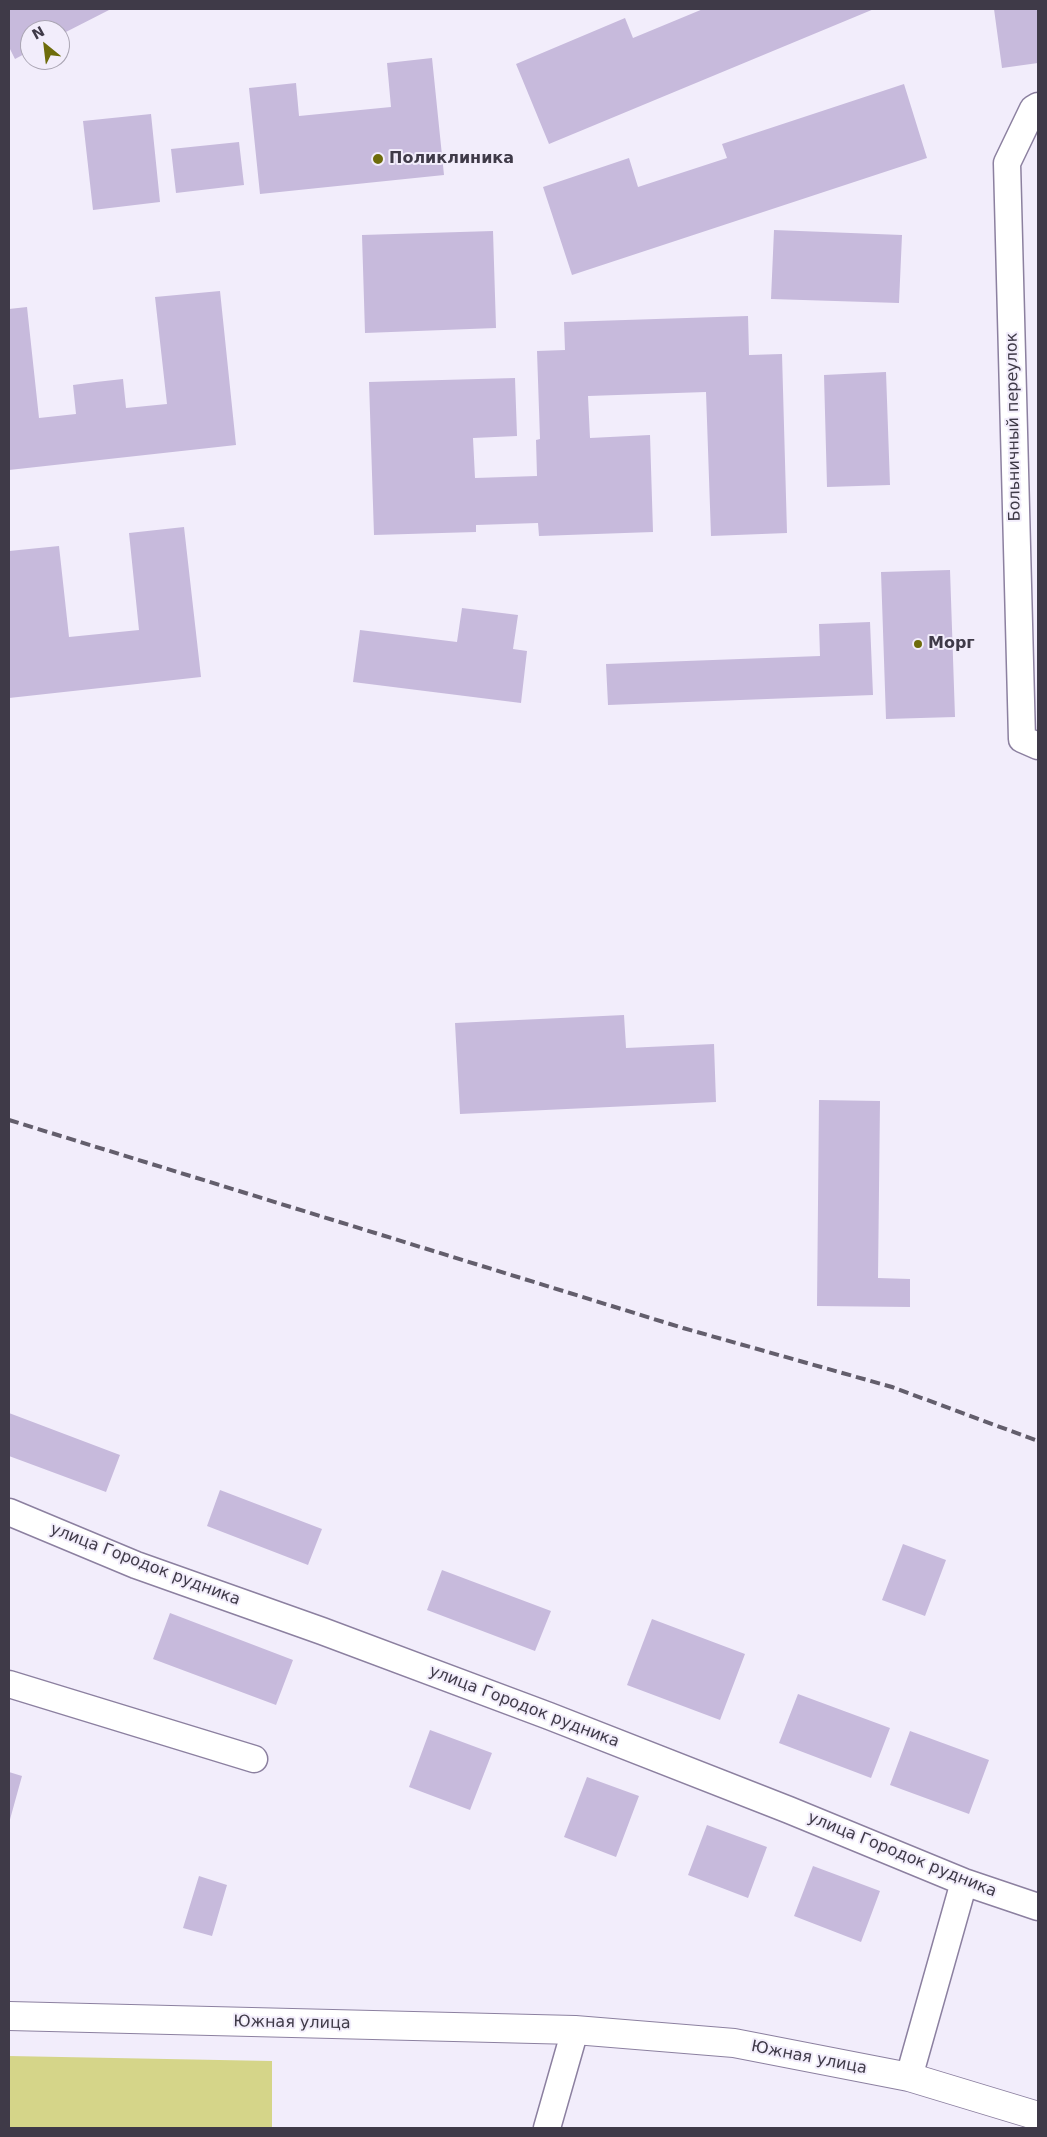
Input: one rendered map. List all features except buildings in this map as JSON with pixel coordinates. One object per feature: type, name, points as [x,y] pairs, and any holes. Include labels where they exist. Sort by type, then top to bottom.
[{"type":"street","name":"Больничный переулок","points":[[1038,106],[1033,109],[1007,163],[1022,739],[1038,746]]},
{"type":"street","name":"улица Городок рудника","points":[[9,1512],[136,1565],[322,1631],[548,1716],[789,1810],[964,1882],[1038,1906]]},
{"type":"street","points":[[9,1684],[254,1759]]},
{"type":"street","points":[[909,2077],[964,1882]]},
{"type":"street","name":"Южная улица","points":[[9,2016],[575,2030],[734,2043],[909,2077],[1038,2116]]},
{"type":"street","points":[[547,2128],[575,2030]]},
{"type":"shaded area","points":[[9,2056],[272,2061],[272,2128],[9,2128]]},
{"type":"railway","points":[[9,1120],[683,1328],[892,1387],[1038,1441]]},
{"type":"place","name":"Поликлиника","points":[[378,159]]},
{"type":"place","name":"Морг","points":[[918,644]]}]
